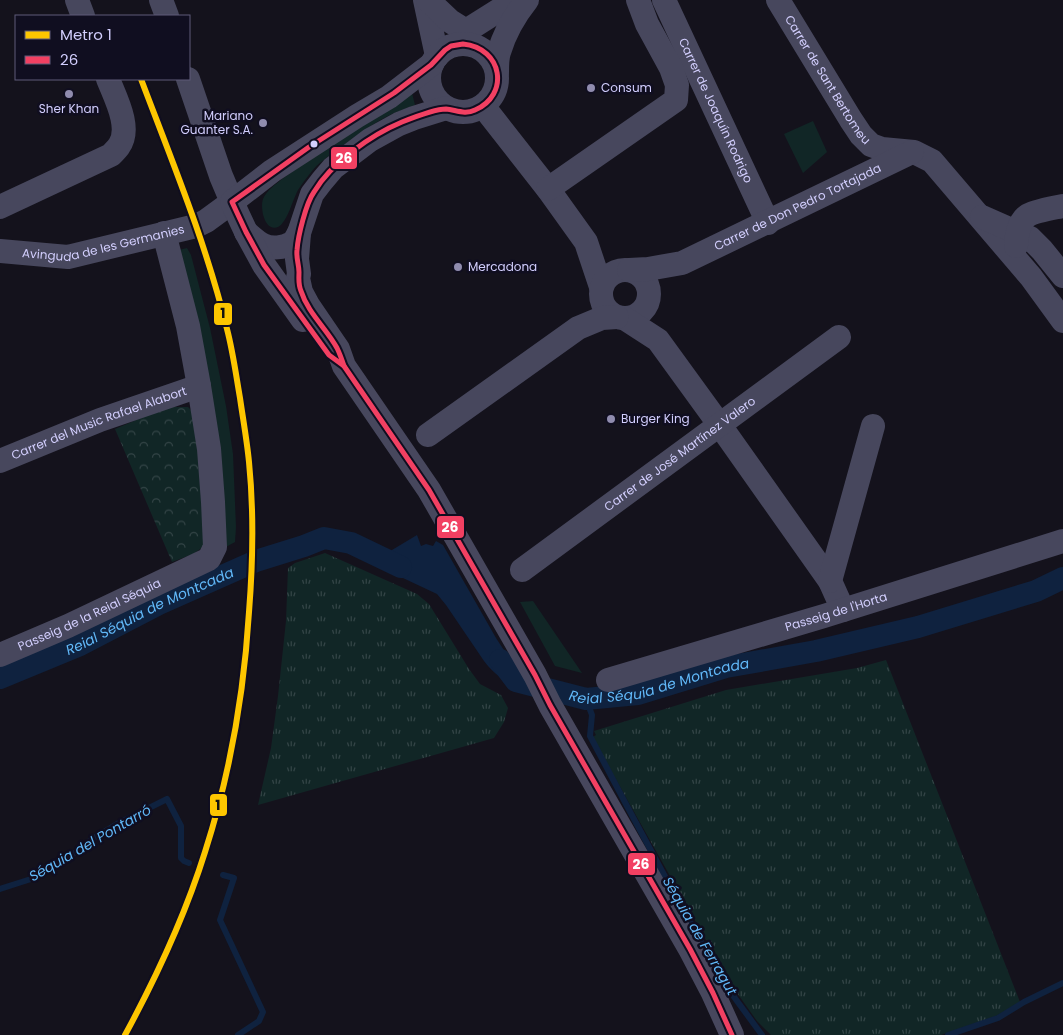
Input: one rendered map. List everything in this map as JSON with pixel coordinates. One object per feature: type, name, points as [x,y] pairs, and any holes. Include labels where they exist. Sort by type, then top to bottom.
[{"type":"street","points":[[77,0],[83,15]]},
{"type":"street","points":[[161,0],[167,15]]},
{"type":"street","points":[[427,0],[488,54],[494,62],[497,72]]},
{"type":"street","points":[[427,0],[437,57]]},
{"type":"street","points":[[465,33],[515,0]]},
{"type":"street","points":[[465,33],[470,45],[452,46],[437,57],[429,74],[429,84],[438,102],[454,112],[465,113],[483,106],[495,91],[498,81],[498,53],[513,19],[527,0]]},
{"type":"street","points":[[548,188],[676,100],[677,85],[671,68],[647,39],[638,0]]},
{"type":"street","name":"Carrer de Joaquín Rodrigo","points":[[664,0],[768,223]]},
{"type":"street","name":"Carrer de Sant Bertomeu","points":[[778,0],[851,120],[861,135],[871,145],[882,149],[914,152],[932,161],[1002,223],[1030,238],[1063,276]]},
{"type":"street","name":"Avinguda de les Germanies","points":[[0,251],[68,257],[206,222],[272,171],[389,97],[437,57]]},
{"type":"street","points":[[0,207],[111,155],[120,146],[125,128],[108,80]]},
{"type":"street","points":[[188,80],[221,176],[246,232],[264,266],[329,356],[344,366]]},
{"type":"street","points":[[483,106],[548,188],[586,242],[594,263],[605,308],[610,313],[658,340]]},
{"type":"street","points":[[446,108],[414,118],[370,140],[333,168],[322,181],[312,194],[300,233],[296,259],[301,292],[338,350],[344,366],[429,490],[690,949],[732,1035]]},
{"type":"street","name":"Carrer de Don Pedro Tortajada","points":[[626,270],[655,268],[682,263],[914,152]]},
{"type":"street","points":[[1063,206],[1002,223],[1019,263],[1063,321]]},
{"type":"street","points":[[1042,250],[1040,240],[1043,230],[1051,221],[1063,214]]},
{"type":"street","points":[[206,222],[246,232],[268,247],[292,243],[300,233]]},
{"type":"street","name":"Passeig de la Reial Séquia","points":[[0,654],[68,626],[209,559],[215,547],[209,449],[200,386],[188,326],[164,233]]},
{"type":"street","points":[[586,242],[626,270]]},
{"type":"street","name":"Carrer de Don Pedro Tortajada","points":[[648,300],[655,286],[682,263]]},
{"type":"street","points":[[578,328],[596,304],[604,281],[609,275],[615,271],[626,270],[636,272],[642,276],[648,289],[648,314],[655,328],[658,340],[830,581],[843,610]]},
{"type":"street","points":[[428,435],[578,328],[602,318],[631,317],[643,310],[648,300]]},
{"type":"street","name":"Carrer de José Martínez Valero","points":[[522,570],[839,337]]},
{"type":"street","name":"Carrer del Music Rafael Alabort","points":[[0,461],[100,420],[200,386]]},
{"type":"street","points":[[830,581],[872,426]]},
{"type":"street","name":"Passeig de l'Horta","points":[[608,680],[843,610],[1063,541]]},
{"type":"green space","points":[[411,89],[415,105],[389,115],[373,124],[320,163],[298,190],[281,225],[273,228],[269,226],[264,218],[262,203],[271,188]]},
{"type":"green space","points":[[813,121],[827,152],[803,173],[784,134]]},
{"type":"green space","points":[[187,248],[191,255],[210,328],[226,406],[233,454],[235,542],[224,548],[175,251]]},
{"type":"green space","points":[[167,407],[188,407],[196,415],[206,545],[193,554],[172,562],[115,429]]},
{"type":"green space","points":[[325,553],[417,594],[429,604],[480,684],[501,695],[508,708],[504,722],[494,738],[258,805],[271,748],[278,696],[286,621],[288,568],[295,563]]},
{"type":"green space","points":[[533,601],[582,673],[555,666],[520,602]]},
{"type":"green space","points":[[886,660],[1020,1002],[996,1016],[941,1035],[771,1035],[757,1021],[730,983],[595,742],[593,737],[596,735],[594,731],[726,690],[857,668]]},
{"type":"water","points":[[417,535],[421,546],[426,544],[433,546],[436,541],[443,545],[511,661],[516,675],[519,676],[522,689],[496,674],[484,661],[437,594],[371,563],[374,555],[382,556]]},
{"type":"waterway","name":"Reial Séquia de Montcada","points":[[0,678],[80,645],[159,604],[256,561],[324,538],[351,543],[401,567]]},
{"type":"waterway","name":"Reial Séquia de Montcada","points":[[500,660],[516,681],[586,699],[638,694],[726,667],[816,651],[918,627],[1036,591],[1063,578]]},
{"type":"waterway","name":"Séquia de Ferragut","points":[[586,699],[592,715],[590,736],[726,986],[762,1035]]},
{"type":"waterway","name":"Séquia del Pontarró","points":[[0,889],[31,879],[72,855],[92,839],[117,824],[167,799],[181,826],[181,858],[189,863]]},
{"type":"waterway","name":"Séquia del Pontarró","points":[[223,875],[234,878],[220,920],[263,1012],[259,1021],[238,1035]]},
{"type":"waterway","points":[[948,1035],[998,1018],[1024,1002],[1063,983]]},
{"type":"metro line","name":"1","points":[[125,1035],[159,968],[179,922],[197,876],[222,793],[244,673],[252,556],[252,500],[249,462],[229,338],[219,297],[199,234],[141,80]]},
{"type":"transit line","name":"26","points":[[463,44],[476,47],[487,54],[494,63],[497,73],[497,84],[494,94],[486,103],[468,112],[446,109],[430,112],[402,122],[378,134],[353,151],[321,181],[305,211],[297,250],[299,286],[308,306],[337,348],[344,366],[329,355],[264,265],[232,202],[309,147],[394,93],[431,65],[445,50],[451,46],[463,44]]},
{"type":"transit line","name":"26","points":[[344,366],[429,490],[690,949],[732,1035]]},
{"type":"place","name":"Consum","points":[[591,88]]},
{"type":"place","name":"Sher Khan","points":[[69,94]]},
{"type":"place","name":"Mariano Guanter S.A.","points":[[263,123]]},
{"type":"place","name":"Mercadona","points":[[458,267]]},
{"type":"place","name":"Burger King","points":[[611,419]]}]
